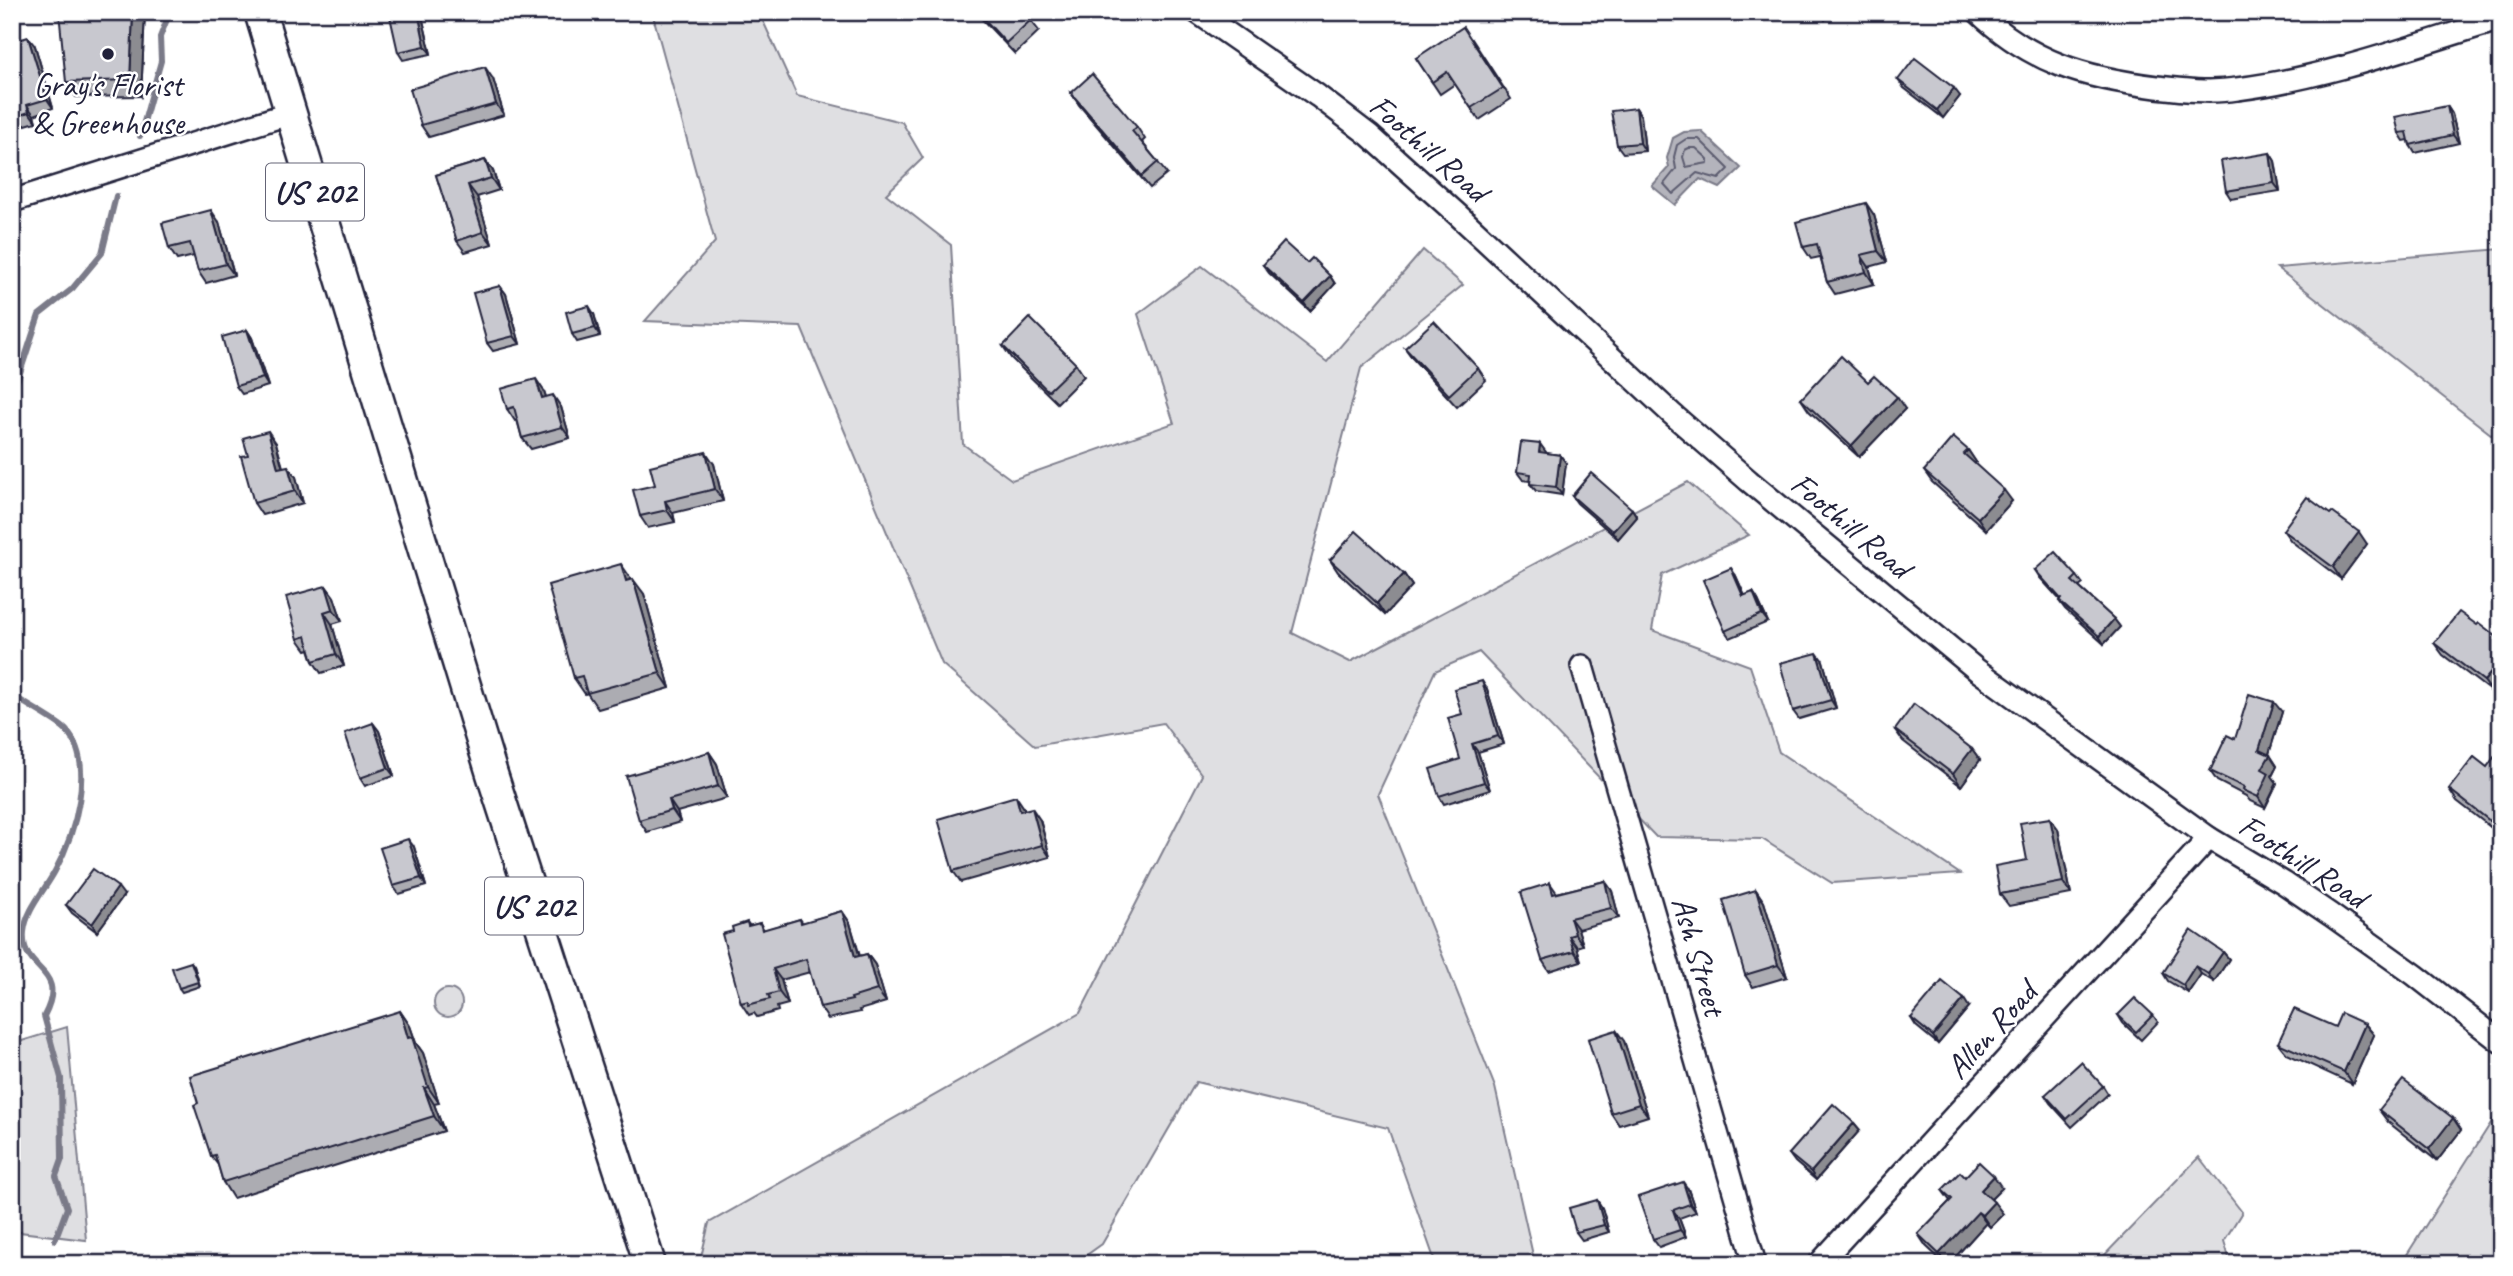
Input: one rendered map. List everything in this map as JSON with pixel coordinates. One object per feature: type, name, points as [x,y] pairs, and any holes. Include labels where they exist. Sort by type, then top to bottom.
[{"type":"highway","name":"US 202","points":[[260,12],[487,761],[650,1264]]},
{"type":"street","name":"Foothill Road","points":[[1198,12],[1369,135],[1672,414],[1977,670],[2209,838],[2332,915],[2501,1042]]},
{"type":"street","points":[[1978,12],[1999,32],[2025,49],[2078,72],[2109,81],[2180,89],[2235,90],[2287,80],[2501,19]]},
{"type":"street","points":[[12,201],[291,113]]},
{"type":"street","name":"Ash Street","points":[[1581,666],[1755,1264]]},
{"type":"street","name":"Allen Road","points":[[1819,1264],[2209,838]]},
{"type":"shaded area","points":[[652,12],[759,12],[797,96],[902,122],[923,158],[886,194],[951,245],[963,444],[1012,480],[1174,423],[1138,314],[1202,266],[1327,362],[1423,250],[1463,285],[1361,368],[1292,633],[1350,662],[1688,482],[1749,535],[1662,575],[1652,630],[1750,666],[1779,752],[1960,874],[1832,883],[1762,839],[1656,837],[1479,652],[1435,671],[1378,794],[1495,1087],[1535,1264],[1436,1264],[1388,1128],[1196,1082],[1102,1244],[1074,1264],[705,1264],[702,1253],[709,1223],[1080,1013],[1202,775],[1163,723],[1035,746],[942,664],[801,327],[645,321],[715,242]]},
{"type":"shaded area","points":[[2501,249],[2501,442],[2277,268]]},
{"type":"shaded area","points":[[448,989],[458,993],[462,1003],[458,1013],[448,1017],[438,1013],[434,1003],[438,993]]},
{"type":"shaded area","points":[[67,1027],[86,1240],[12,1231],[12,1044]]},
{"type":"shaded area","points":[[2496,1115],[2490,1211],[2501,1244],[2501,1264],[2401,1264]]},
{"type":"shaded area","points":[[2199,1157],[2242,1212],[2224,1241],[2231,1264],[2096,1264]]},
{"type":"water","points":[[1701,131],[1741,168],[1720,188],[1700,179],[1675,205],[1652,186],[1669,167],[1667,158],[1673,138],[1684,132]]},
{"type":"building","name":"Gray's Florist & Greenhouse","points":[[59,12],[133,12],[130,80],[66,82]]},
{"type":"building","points":[[389,12],[418,12],[425,46],[398,52]]},
{"type":"building","points":[[978,12],[1024,12],[1031,20],[1006,43]]},
{"type":"building","points":[[1463,27],[1503,88],[1471,108],[1447,72],[1432,82],[1416,58]]},
{"type":"building","points":[[28,37],[47,99],[27,105],[29,112],[12,118],[12,80],[16,79],[12,67],[12,42]]},
{"type":"building","points":[[1915,58],[1954,88],[1937,110],[1898,80]]},
{"type":"building","points":[[485,67],[496,104],[421,125],[410,89]]},
{"type":"building","points":[[1092,74],[1137,127],[1132,131],[1158,162],[1142,176],[1071,93]]},
{"type":"building","points":[[2447,106],[2453,135],[2410,145],[2407,132],[2399,133],[2395,117]]},
{"type":"building","points":[[1636,108],[1640,143],[1617,145],[1611,111]]},
{"type":"building","points":[[2270,153],[2274,183],[2226,191],[2221,161]]},
{"type":"building","points":[[485,160],[491,178],[468,185],[483,232],[457,241],[436,175]]},
{"type":"building","points":[[1866,203],[1878,251],[1861,255],[1866,272],[1827,282],[1817,244],[1803,247],[1796,222]]},
{"type":"building","points":[[211,210],[226,264],[198,271],[190,243],[169,248],[162,223]]},
{"type":"building","points":[[1284,242],[1307,263],[1312,258],[1330,276],[1304,303],[1263,265]]},
{"type":"building","points":[[500,286],[514,336],[487,343],[473,293]]},
{"type":"building","points":[[589,306],[595,328],[572,334],[566,312]]},
{"type":"building","points":[[1030,318],[1076,364],[1048,391],[1003,346]]},
{"type":"building","points":[[1434,321],[1478,368],[1449,395],[1405,348]]},
{"type":"building","points":[[247,330],[263,378],[236,386],[222,337]]},
{"type":"building","points":[[1841,356],[1868,382],[1874,376],[1897,397],[1851,446],[1801,399]]},
{"type":"building","points":[[536,379],[542,398],[553,395],[562,427],[522,438],[514,407],[507,409],[501,389]]},
{"type":"building","points":[[268,431],[278,468],[288,466],[295,491],[254,503],[241,456],[248,455],[243,438]]},
{"type":"building","points":[[1953,437],[1968,450],[1964,454],[2004,490],[1978,518],[1924,471]]},
{"type":"building","points":[[1521,442],[1540,444],[1539,452],[1560,455],[1556,487],[1530,484],[1531,474],[1517,472]]},
{"type":"building","points":[[706,452],[715,489],[665,501],[667,510],[640,516],[633,490],[655,485],[650,466]]},
{"type":"building","points":[[1591,473],[1632,509],[1612,531],[1572,496]]},
{"type":"building","points":[[2307,497],[2359,532],[2333,567],[2283,530]]},
{"type":"building","points":[[1356,531],[1404,574],[1377,603],[1330,560]]},
{"type":"building","points":[[2055,552],[2077,576],[2072,581],[2114,619],[2099,636],[2059,601],[2061,599],[2035,570]]},
{"type":"building","points":[[621,564],[626,581],[633,579],[660,673],[587,693],[582,676],[574,678],[548,585]]},
{"type":"building","points":[[1731,568],[1743,596],[1753,592],[1762,614],[1725,631],[1703,580]]},
{"type":"building","points":[[326,586],[333,609],[324,612],[336,654],[313,661],[306,636],[298,639],[286,597]]},
{"type":"building","points":[[2459,612],[2501,640],[2501,660],[2484,681],[2434,643]]},
{"type":"building","points":[[1817,653],[1831,700],[1793,711],[1780,663]]},
{"type":"building","points":[[1482,681],[1498,736],[1472,744],[1484,782],[1439,796],[1430,769],[1460,759],[1448,718],[1462,714],[1454,689]]},
{"type":"building","points":[[2249,694],[2274,702],[2259,750],[2270,755],[2262,769],[2269,773],[2258,797],[2243,790],[2244,787],[2210,771],[2227,735],[2235,739]]},
{"type":"building","points":[[1914,704],[1972,749],[1953,774],[1895,730]]},
{"type":"building","points":[[373,723],[388,768],[360,778],[345,733]]},
{"type":"building","points":[[709,752],[718,786],[669,800],[672,810],[639,820],[626,776]]},
{"type":"building","points":[[2495,756],[2501,761],[2501,807],[2490,821],[2449,789],[2474,757],[2487,767]]},
{"type":"building","points":[[1016,796],[1020,811],[1032,808],[1042,845],[953,871],[938,819]]},
{"type":"building","points":[[2050,818],[2063,882],[2000,894],[1995,866],[2027,860],[2020,823]]},
{"type":"building","points":[[408,839],[421,878],[393,886],[380,848]]},
{"type":"building","points":[[93,869],[118,887],[92,924],[66,905]]},
{"type":"building","points":[[1605,881],[1611,908],[1570,918],[1575,934],[1569,936],[1574,951],[1542,960],[1521,892],[1550,883],[1553,894]]},
{"type":"building","points":[[1756,890],[1778,965],[1745,975],[1723,900]]},
{"type":"building","points":[[842,911],[855,957],[867,954],[877,990],[851,998],[852,1000],[820,1007],[806,959],[773,969],[779,992],[768,995],[770,999],[748,1005],[748,1001],[741,1003],[722,934],[747,922],[748,926],[760,923],[762,930],[800,919],[801,923]]},
{"type":"building","points":[[2191,930],[2223,952],[2208,974],[2195,966],[2183,985],[2163,973]]},
{"type":"building","points":[[191,962],[198,982],[179,988],[172,968]]},
{"type":"building","points":[[1942,981],[1964,999],[1933,1036],[1911,1018]]},
{"type":"building","points":[[2135,998],[2153,1015],[2136,1032],[2118,1015]]},
{"type":"building","points":[[2294,1009],[2335,1027],[2341,1013],[2365,1024],[2344,1072],[2278,1043]]},
{"type":"building","points":[[400,1011],[408,1038],[412,1037],[428,1087],[424,1088],[434,1116],[223,1182],[194,1105],[198,1103],[190,1076]]},
{"type":"building","points":[[1616,1030],[1639,1104],[1611,1113],[1588,1039]]},
{"type":"building","points":[[2081,1062],[2103,1086],[2067,1119],[2045,1095]]},
{"type":"building","points":[[2403,1080],[2453,1118],[2429,1149],[2379,1110]]},
{"type":"building","points":[[1833,1104],[1854,1123],[1811,1172],[1789,1154]]},
{"type":"building","points":[[1979,1162],[1994,1176],[1981,1190],[1994,1202],[1982,1215],[1978,1212],[1939,1254],[1918,1234],[1952,1199],[1942,1190],[1960,1172],[1965,1177]]},
{"type":"building","points":[[1683,1182],[1690,1204],[1673,1210],[1680,1230],[1653,1239],[1638,1197]]},
{"type":"building","points":[[1597,1200],[1604,1225],[1576,1232],[1569,1208]]},
{"type":"waterway","points":[[140,136],[161,61],[160,37],[170,12]]},
{"type":"waterway","points":[[12,397],[39,315],[72,289],[102,253],[116,196]]},
{"type":"waterway","points":[[12,695],[66,730],[75,744],[80,761],[79,800],[69,839],[55,871],[32,908],[24,932],[29,956],[48,979],[51,988],[44,1016],[61,1078],[62,1159],[56,1176],[67,1208],[55,1240]]},
{"type":"place","name":"Gray's Florist & Greenhouse","points":[[108,54]]}]
